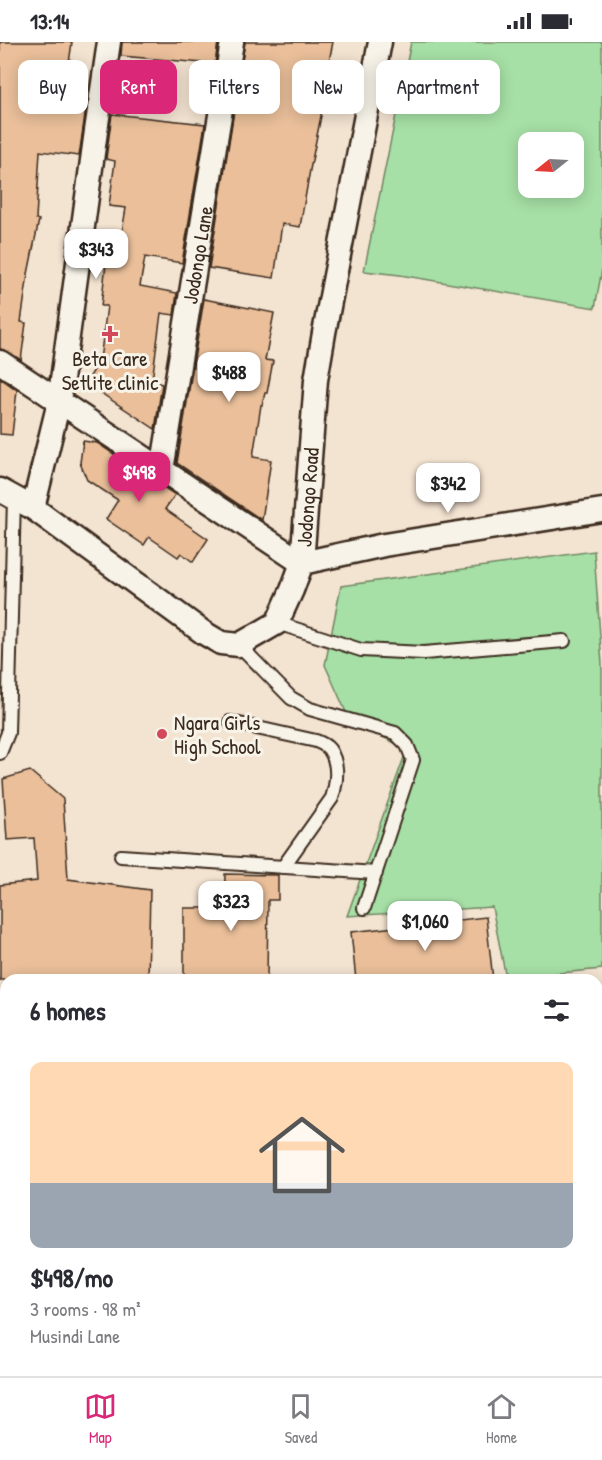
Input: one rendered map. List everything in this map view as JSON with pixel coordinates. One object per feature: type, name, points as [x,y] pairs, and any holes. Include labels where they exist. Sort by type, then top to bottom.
[{"type":"street","points":[[109,42],[59,402],[16,498],[221,643],[239,645],[277,622]]},
{"type":"street","name":"Jodongo Lane","points":[[162,470],[232,42]]},
{"type":"street","name":"Jodongo Road","points":[[277,622],[302,563],[316,380],[380,42]]},
{"type":"street","points":[[0,362],[302,563],[384,545],[602,510]]},
{"type":"lane","points":[[0,753],[8,733],[16,498]]},
{"type":"lane","points":[[277,622],[361,650],[424,653],[564,641]]},
{"type":"lane","points":[[239,645],[291,698],[310,709],[395,734],[407,745],[413,760],[364,908]]},
{"type":"lane","points":[[230,722],[316,741],[328,747],[334,759],[336,772],[332,798],[283,867]]},
{"type":"lane","points":[[121,856],[376,873]]},
{"type":"green space","points":[[411,42],[602,42],[602,269],[595,308],[364,271],[396,114],[500,114],[500,60],[407,60]]},
{"type":"green space","points":[[594,551],[602,664],[602,969],[549,974],[505,974],[492,907],[347,916],[407,749],[350,721],[325,665],[341,586]]},
{"type":"building","points":[[0,42],[72,42],[69,60],[18,60],[18,114],[85,114],[79,156],[40,151],[36,219],[39,220],[21,322],[26,323],[21,360],[0,349]]},
{"type":"building","points":[[122,42],[218,42],[216,60],[189,62],[121,56]]},
{"type":"building","points":[[245,42],[333,42],[329,60],[292,60],[292,114],[321,114],[321,116],[300,227],[282,224],[274,278],[209,268],[234,114],[280,114],[280,60],[242,60]]},
{"type":"building","points":[[112,114],[205,124],[182,263],[145,257],[140,286],[177,293],[174,315],[161,313],[152,381],[162,384],[155,429],[86,383],[100,360],[107,306],[101,306],[107,255],[118,256],[126,208],[109,206],[115,161],[106,159]]},
{"type":"building","points":[[204,299],[274,313],[265,360],[273,361],[267,393],[261,405],[253,457],[271,460],[262,520],[177,463]]},
{"type":"building","points":[[0,378],[17,390],[12,435],[0,434]]},
{"type":"building","points":[[83,441],[97,443],[175,495],[165,509],[208,539],[193,562],[181,553],[178,557],[149,537],[144,545],[106,519],[118,500],[87,480],[80,463]]},
{"type":"building","points":[[30,771],[63,799],[68,879],[150,890],[148,974],[0,974],[0,885],[37,881],[34,838],[7,840],[3,779]]},
{"type":"building","points":[[225,874],[278,875],[278,900],[268,900],[267,974],[184,974],[184,908],[224,908]]},
{"type":"building","points":[[486,917],[492,974],[355,974],[351,932]]},
{"type":"place","name":"Beta Care Setlite clinic","points":[[110,334]]},
{"type":"place","name":"Ngara Girls High School","points":[[162,734]]}]
